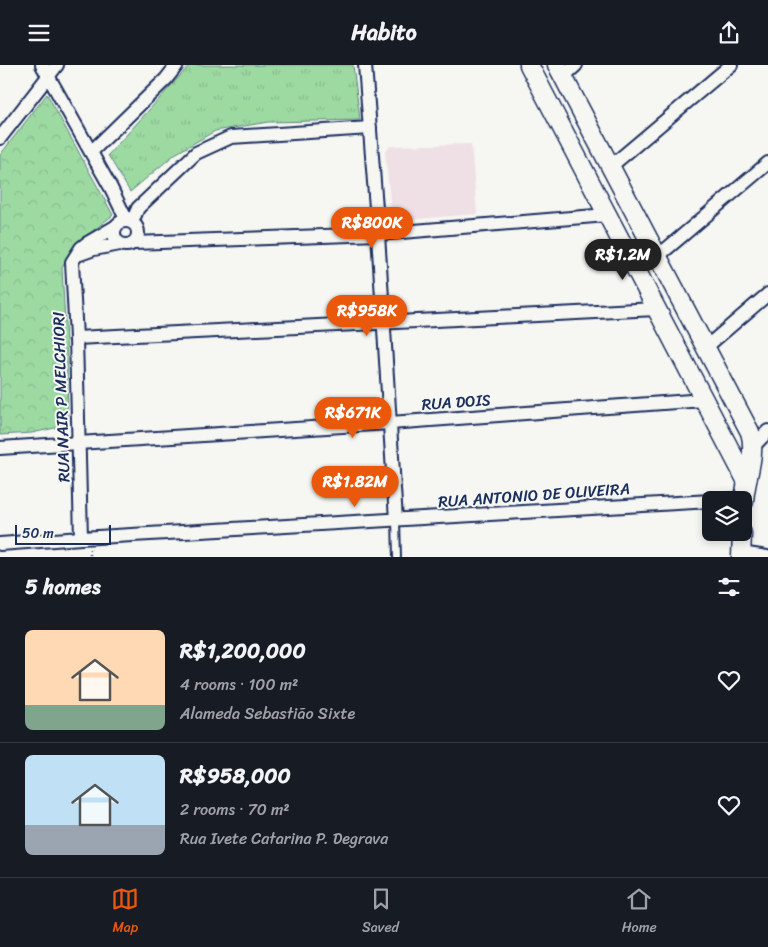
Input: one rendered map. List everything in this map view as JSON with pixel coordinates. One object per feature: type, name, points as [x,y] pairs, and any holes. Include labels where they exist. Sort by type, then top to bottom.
[{"type":"street","points":[[42,65],[111,188],[123,223],[138,230],[137,239],[134,243]]},
{"type":"street","points":[[0,139],[58,65]]},
{"type":"street","points":[[91,152],[166,79],[177,65]]},
{"type":"street","points":[[365,65],[396,520]]},
{"type":"street","points":[[370,128],[373,65]]},
{"type":"street","points":[[529,65],[746,480]]},
{"type":"street","points":[[576,65],[560,71],[750,432],[754,448],[745,491]]},
{"type":"street","points":[[610,167],[730,65]]},
{"type":"street","points":[[120,245],[114,237],[123,223],[196,153],[231,137],[370,128]]},
{"type":"street","points":[[657,257],[768,163]]},
{"type":"street","points":[[75,255],[94,249],[134,243],[378,235],[607,215]]},
{"type":"street","points":[[75,255],[86,244],[123,223]]},
{"type":"street","name":"RUA NAIR P MELCHIORI","points":[[75,255],[72,262],[72,272],[76,338],[81,538]]},
{"type":"street","points":[[705,348],[768,294]]},
{"type":"street","points":[[76,338],[656,309]]},
{"type":"street","name":"RUA DOIS","points":[[0,447],[390,423],[704,400]]},
{"type":"street","points":[[736,462],[754,448],[768,431]]},
{"type":"street","name":"RUA ANTONIO DE OLIVEIRA","points":[[0,544],[702,502]]},
{"type":"street","points":[[742,541],[741,555],[767,557]]},
{"type":"lane","points":[[396,520],[397,557]]},
{"type":"shaded area","points":[[471,144],[477,214],[392,221],[385,152],[390,146]]},
{"type":"green space","points":[[190,65],[353,65],[360,120],[268,122],[215,131],[175,154],[130,192],[108,155]]},
{"type":"green space","points":[[47,94],[113,215],[75,245],[62,268],[67,359],[68,425],[32,433],[0,435],[0,155]]}]
